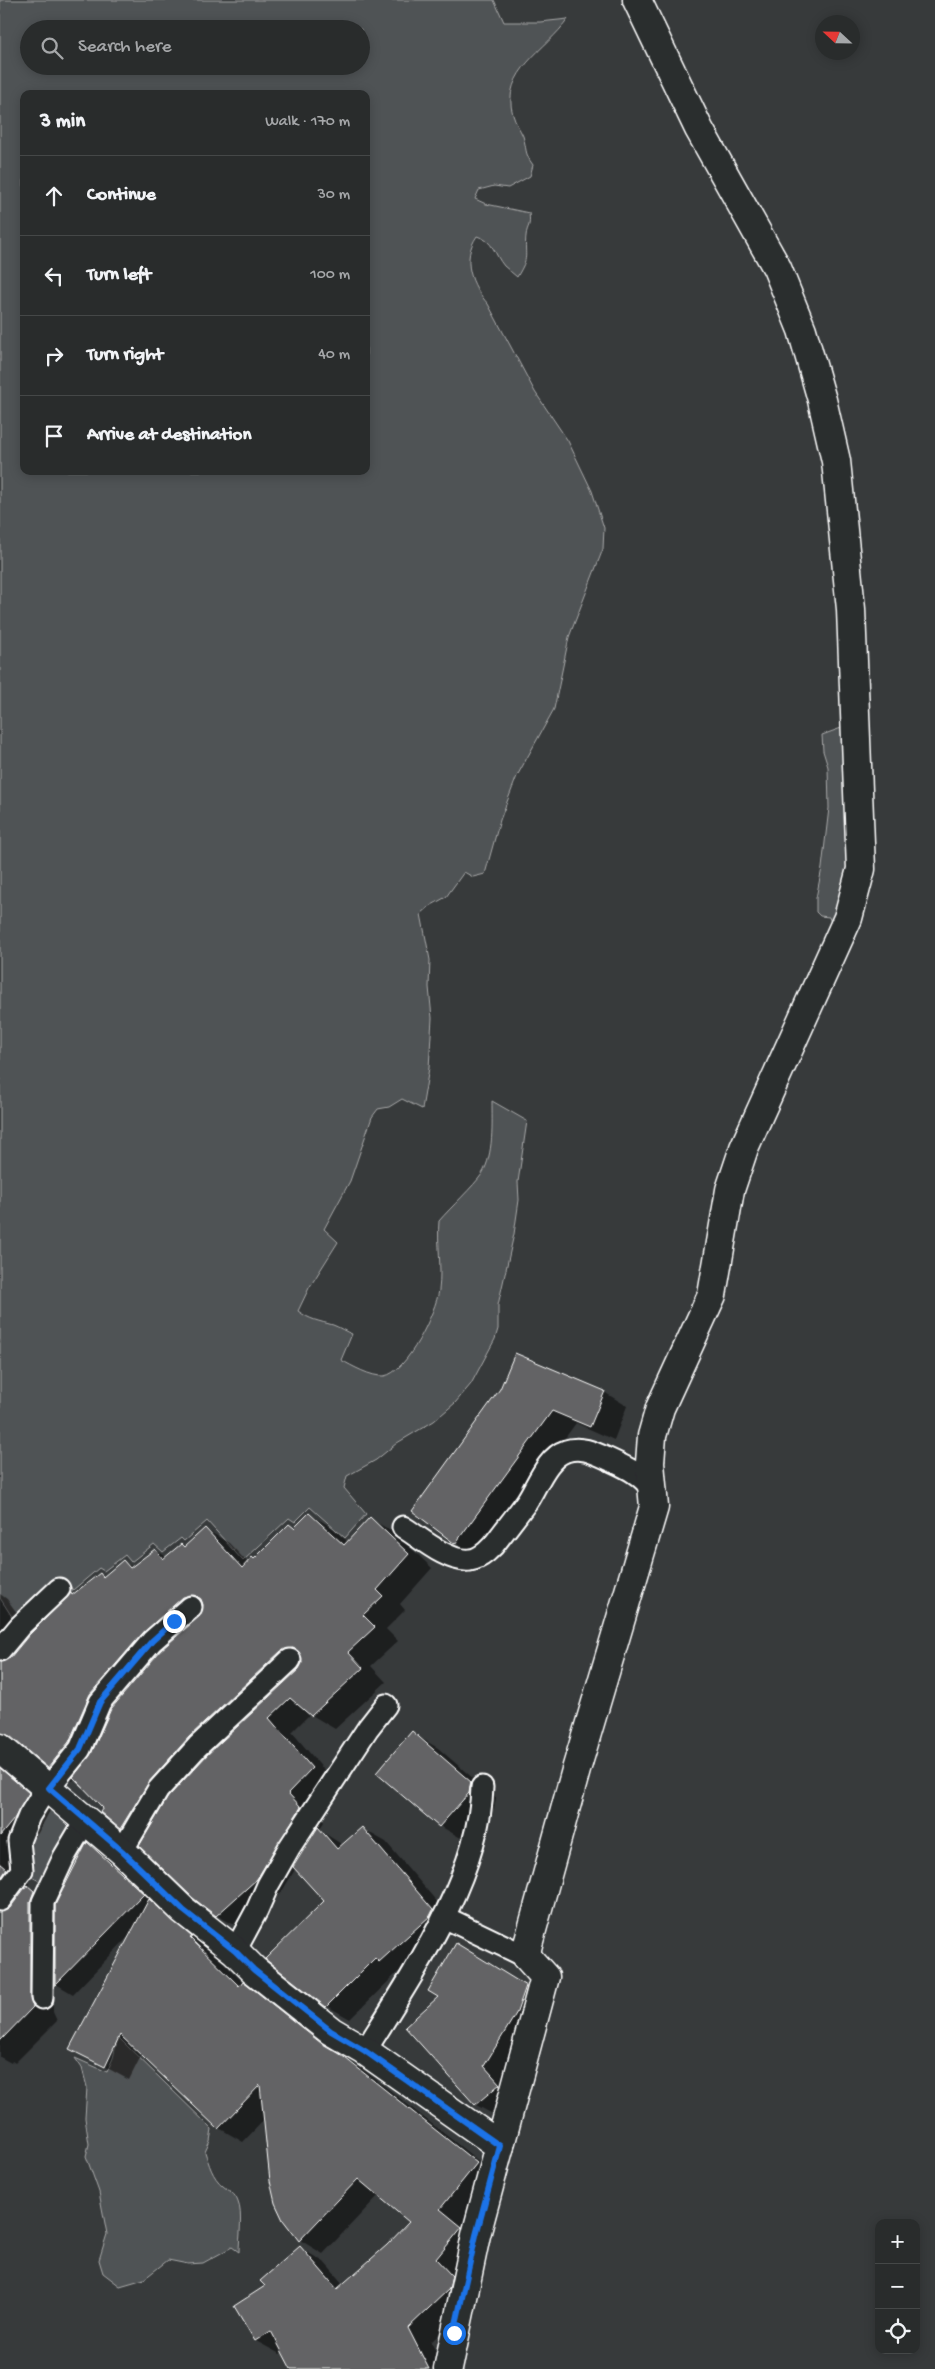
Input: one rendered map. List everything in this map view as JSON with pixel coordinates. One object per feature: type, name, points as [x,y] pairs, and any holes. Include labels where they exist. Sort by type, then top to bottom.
[{"type":"street","points":[[448,2369],[476,2235],[545,1977],[527,1957],[536,1915],[654,1507],[650,1463],[652,1436],[660,1408],[712,1295],[723,1221],[730,1190],[744,1148],[805,1017],[848,918],[861,869],[851,609],[836,461],[822,400],[802,330],[777,268],[700,129],[637,0]]},
{"type":"street","points":[[0,1748],[122,1851],[183,1910],[235,1951],[254,1970],[331,2031],[365,2051],[500,2146]]},
{"type":"lane","points":[[402,1526],[435,1548],[456,1559],[470,1560],[482,1555],[495,1543],[526,1502],[554,1459],[564,1451],[573,1449],[597,1454],[643,1476],[652,1489]]},
{"type":"lane","points":[[0,1650],[20,1626],[59,1589]]},
{"type":"lane","points":[[0,1900],[22,1870],[19,1841],[35,1806],[80,1749],[100,1702],[152,1641],[191,1607]]},
{"type":"lane","points":[[122,1851],[158,1790],[198,1746],[290,1660]]},
{"type":"lane","points":[[235,1951],[289,1848],[368,1728],[386,1705]]},
{"type":"lane","points":[[365,2051],[444,1917],[454,1896],[479,1825],[482,1787]]},
{"type":"lane","points":[[42,1998],[43,1902],[64,1857],[86,1820]]},
{"type":"lane","points":[[444,1917],[527,1957]]},
{"type":"shaded area","points":[[0,0],[494,0],[504,22],[540,22],[568,19],[528,62],[519,73],[513,86],[511,100],[513,115],[523,136],[528,157],[533,165],[530,176],[508,188],[494,186],[479,190],[475,199],[486,204],[529,213],[530,221],[526,236],[524,265],[517,277],[504,266],[487,241],[477,236],[472,245],[469,263],[470,272],[477,289],[488,304],[535,392],[568,441],[592,491],[604,528],[603,549],[569,637],[554,709],[517,776],[500,820],[485,874],[473,877],[464,872],[446,897],[430,906],[421,914],[430,960],[429,987],[432,1018],[429,1068],[422,1109],[402,1099],[389,1107],[378,1109],[372,1117],[350,1181],[324,1229],[338,1242],[309,1288],[298,1311],[352,1334],[341,1360],[368,1373],[379,1376],[393,1372],[402,1364],[419,1340],[437,1300],[440,1282],[439,1221],[478,1179],[486,1166],[492,1139],[492,1101],[527,1121],[518,1182],[519,1200],[514,1234],[498,1305],[498,1329],[495,1339],[471,1384],[455,1403],[434,1421],[397,1443],[376,1460],[347,1476],[344,1488],[366,1514],[345,1538],[310,1507],[295,1522],[289,1518],[243,1561],[207,1521],[184,1541],[181,1538],[163,1552],[154,1544],[131,1562],[125,1555],[104,1571],[99,1568],[73,1590],[66,1582],[16,1623],[0,1598]]},
{"type":"shaded area","points":[[844,727],[849,869],[844,897],[831,923],[829,917],[820,916],[816,912],[816,898],[822,868],[829,808],[828,767],[823,751],[822,735]]},
{"type":"shaded area","points":[[46,1800],[76,1823],[47,1885],[26,1874],[27,1834]]},
{"type":"shaded area","points":[[118,2037],[212,2129],[210,2141],[205,2152],[216,2179],[234,2194],[237,2199],[241,2219],[239,2252],[232,2247],[203,2263],[188,2264],[168,2260],[144,2279],[120,2286],[103,2273],[99,2260],[107,2234],[99,2192],[86,2156],[89,2144],[85,2118],[87,2087],[82,2068],[75,2058],[107,2072],[113,2058]]},
{"type":"building","points":[[515,1353],[605,1391],[590,1427],[552,1411],[455,1544],[412,1511],[500,1389]]},
{"type":"building","points":[[309,1513],[344,1545],[370,1517],[409,1554],[377,1590],[383,1596],[363,1615],[375,1627],[348,1652],[363,1668],[311,1716],[290,1698],[269,1718],[312,1768],[288,1793],[301,1807],[257,1879],[216,1916],[193,1898],[139,1846],[168,1797],[207,1755],[299,1669],[302,1663],[299,1652],[293,1648],[281,1651],[189,1737],[149,1782],[120,1829],[100,1812],[103,1808],[73,1777],[91,1754],[111,1709],[161,1650],[200,1616],[203,1605],[201,1599],[195,1595],[183,1597],[143,1633],[90,1694],[69,1742],[48,1768],[10,1736],[0,1733],[0,1662],[10,1658],[29,1635],[71,1593],[72,1595],[100,1573],[103,1577],[123,1560],[130,1568],[155,1549],[163,1559],[181,1544],[184,1547],[205,1528],[242,1568],[252,1557],[254,1559],[289,1524],[294,1528]]},
{"type":"building","points":[[412,1731],[471,1782],[469,1793],[439,1827],[376,1773]]},
{"type":"building","points":[[0,1768],[29,1793],[14,1819],[0,1836]]},
{"type":"building","points":[[318,1827],[337,1849],[362,1827],[433,1910],[430,1916],[379,1962],[375,1958],[326,2007],[265,1959],[324,1901],[293,1867]]},
{"type":"building","points":[[87,1842],[144,1894],[55,1985],[55,1905]]},
{"type":"building","points":[[0,1863],[7,1869],[0,1879]]},
{"type":"building","points":[[27,1885],[34,1891],[30,1902],[30,1998],[33,2007],[0,2041],[0,1912],[10,1908]]},
{"type":"building","points":[[149,1899],[192,1937],[190,1938],[239,1986],[243,1981],[321,2043],[340,2054],[477,2163],[440,2209],[462,2227],[436,2259],[452,2276],[449,2289],[408,2328],[429,2369],[291,2369],[271,2331],[255,2341],[234,2306],[265,2286],[260,2281],[300,2246],[337,2289],[387,2245],[409,2222],[358,2179],[299,2241],[283,2220],[275,2203],[270,2181],[260,2085],[218,2129],[120,2035],[105,2067],[69,2049]]},
{"type":"building","points":[[456,1943],[526,1986],[517,2012],[484,2066],[500,2084],[475,2105],[405,2027],[438,1997],[428,1991]]},
{"type":"route","points":[[174,1621],[152,1641],[100,1702],[80,1749],[49,1788],[122,1851],[183,1910],[235,1951],[254,1970],[331,2031],[365,2051],[500,2146],[476,2235],[454,2333]]}]
